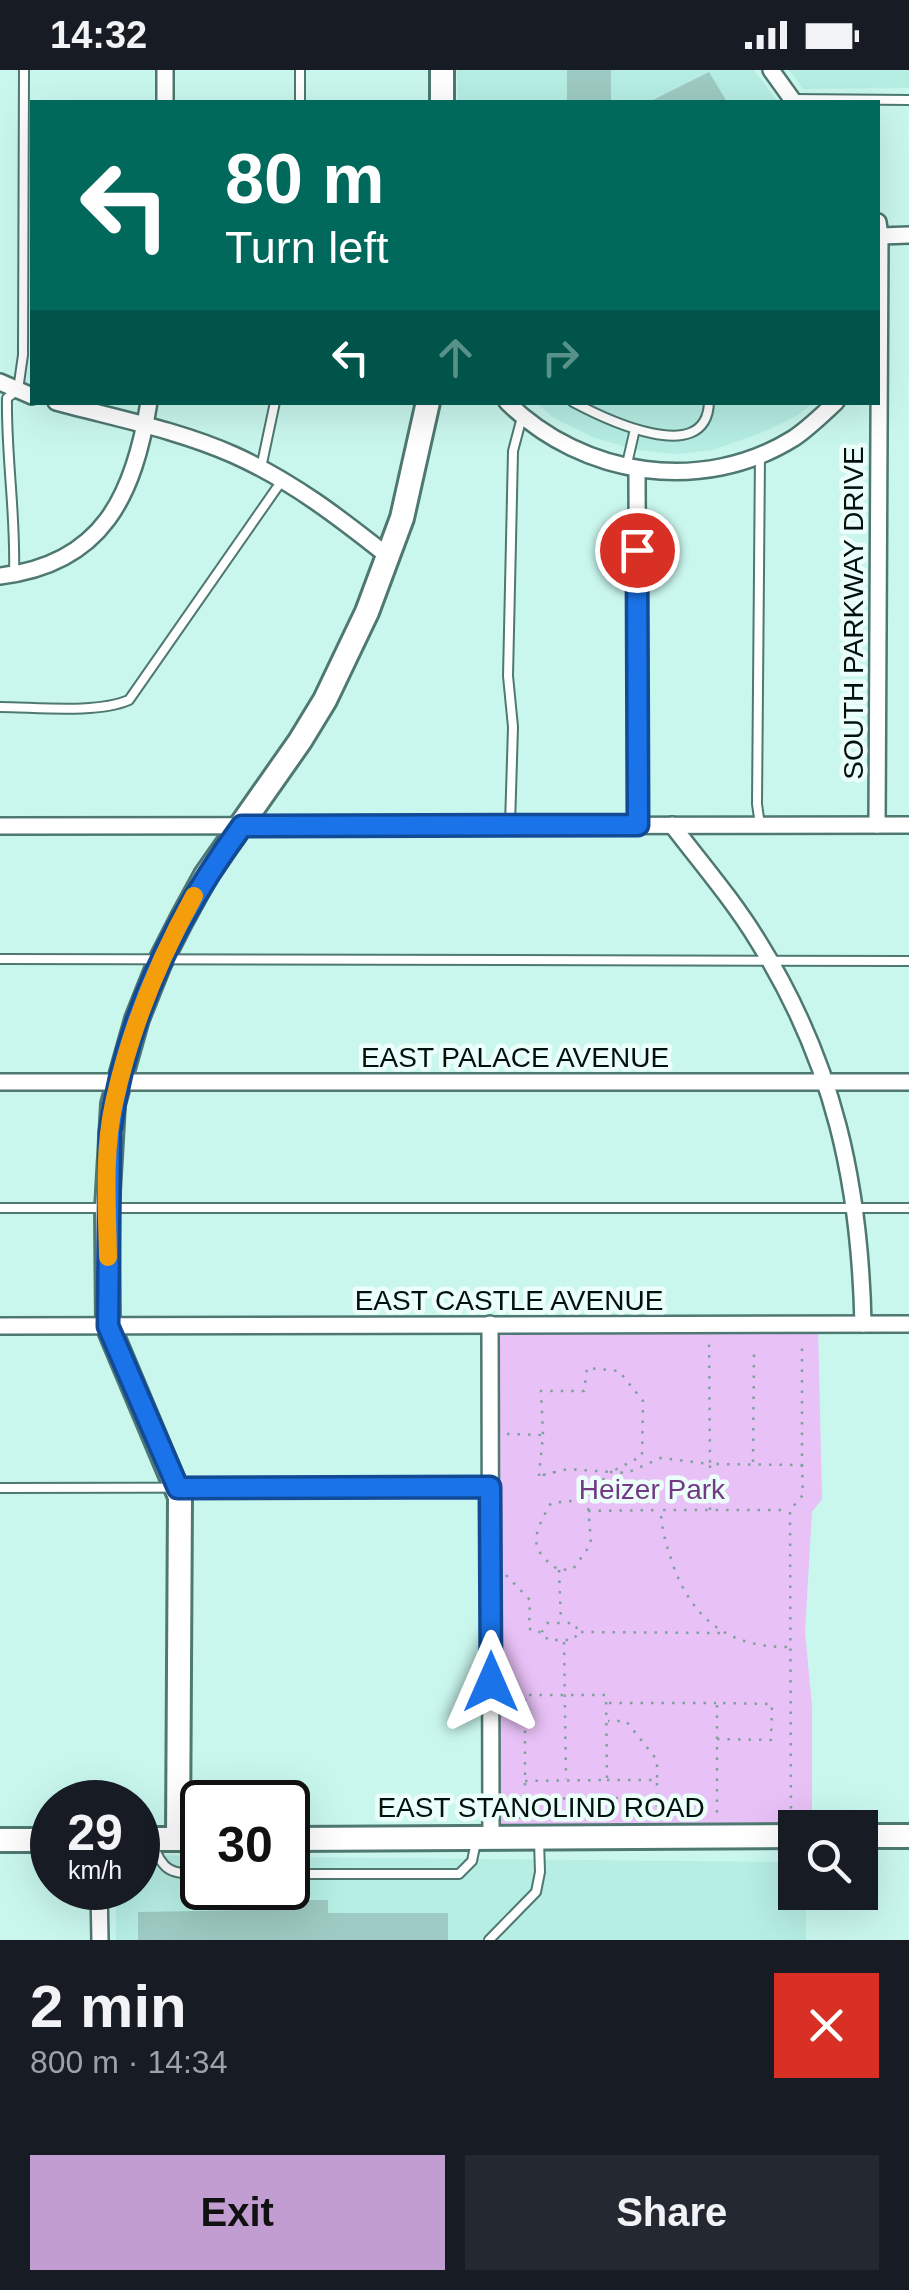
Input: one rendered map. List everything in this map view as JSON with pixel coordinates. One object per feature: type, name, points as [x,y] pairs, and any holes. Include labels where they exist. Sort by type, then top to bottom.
[{"type":"main road","points":[[442,70],[442,100]]},
{"type":"main road","points":[[160,1839],[178,1838],[180,1497],[108,1326],[110,1132],[138,1019],[162,959],[206,875],[325,700],[390,557],[427,405]]},
{"type":"main road","name":"EAST STANOLIND ROAD","points":[[310,1838],[484,1838],[778,1829]]},
{"type":"main road","points":[[878,1836],[909,1836]]},
{"type":"main road","points":[[0,1840],[30,1840]]},
{"type":"street","points":[[164,100],[165,70]]},
{"type":"street","points":[[771,70],[792,100]]},
{"type":"street","points":[[880,229],[909,235]]},
{"type":"street","points":[[0,382],[25,393]]},
{"type":"street","points":[[67,405],[232,454],[304,492],[390,557]]},
{"type":"street","points":[[7,574],[30,571],[74,551],[111,516],[134,474],[148,405]]},
{"type":"street","points":[[510,405],[574,450],[631,469],[706,469],[760,454],[795,437],[832,405]]},
{"type":"street","name":"SOUTH PARKWAY DRIVE","points":[[877,825],[878,405]]},
{"type":"street","points":[[631,469],[638,825]]},
{"type":"street","points":[[672,825],[757,939],[802,1022],[826,1082],[848,1158],[856,1208],[864,1324]]},
{"type":"street","points":[[0,826],[909,825]]},
{"type":"street","name":"EAST PALACE AVENUE","points":[[0,1082],[909,1082]]},
{"type":"street","points":[[484,1838],[490,1324]]},
{"type":"street","name":"EAST CASTLE AVENUE","points":[[0,1326],[909,1324]]},
{"type":"street","points":[[100,1910],[100,1940]]},
{"type":"lane","points":[[7,574],[14,518],[6,439],[8,398],[25,393],[24,70]]},
{"type":"lane","points":[[300,70],[300,100]]},
{"type":"lane","points":[[880,100],[909,100]]},
{"type":"lane","points":[[261,468],[274,405]]},
{"type":"lane","points":[[580,405],[634,429],[674,436],[694,432],[704,424],[708,405]]},
{"type":"lane","points":[[510,825],[512,451],[522,417]]},
{"type":"lane","points":[[631,469],[634,429]]},
{"type":"lane","points":[[760,454],[760,826]]},
{"type":"lane","points":[[0,707],[90,706],[128,700],[282,480]]},
{"type":"lane","points":[[0,958],[909,961]]},
{"type":"lane","points":[[0,1208],[909,1208]]},
{"type":"lane","points":[[0,1488],[490,1487]]},
{"type":"lane","points":[[489,1940],[536,1892],[540,1872],[538,1836]]},
{"type":"lane","points":[[310,1874],[459,1874],[472,1861],[484,1838]]},
{"type":"lane","points":[[160,1861],[174,1874],[180,1874]]},
{"type":"path","points":[[709,1324],[710,1510]]},
{"type":"path","points":[[791,1810],[790,1510],[803,1495],[802,1324]]},
{"type":"path","points":[[754,1354],[754,1464]]},
{"type":"path","points":[[539,1476],[543,1435],[541,1391],[584,1391],[588,1368],[618,1371],[643,1401],[642,1456],[611,1472],[583,1500],[551,1503],[541,1521],[536,1544],[540,1554],[559,1570],[573,1569],[588,1552],[592,1536],[583,1500]]},
{"type":"path","points":[[490,1434],[543,1435]]},
{"type":"path","points":[[539,1476],[568,1469],[627,1473],[661,1458],[710,1464],[802,1465]]},
{"type":"path","points":[[539,1476],[555,1472]]},
{"type":"path","points":[[661,1510],[661,1530],[682,1588],[702,1616],[725,1633],[761,1647],[790,1647]]},
{"type":"path","points":[[588,1511],[790,1510]]},
{"type":"path","points":[[559,1570],[560,1624]]},
{"type":"path","points":[[506,1592],[505,1574],[530,1600],[529,1628],[542,1632]]},
{"type":"path","points":[[542,1632],[547,1623],[574,1624],[579,1632]]},
{"type":"path","points":[[542,1632],[548,1640],[572,1640],[579,1632],[725,1633]]},
{"type":"path","points":[[564,1640],[566,1780]]},
{"type":"path","points":[[506,1695],[606,1695],[607,1780]]},
{"type":"path","points":[[525,1695],[525,1799]]},
{"type":"path","points":[[606,1703],[772,1704],[771,1740],[717,1739]]},
{"type":"path","points":[[717,1703],[717,1820]]},
{"type":"path","points":[[606,1721],[626,1721],[657,1760],[657,1817]]},
{"type":"path","points":[[525,1781],[657,1780]]},
{"type":"path","points":[[520,1821],[520,1799],[619,1798],[663,1820]]},
{"type":"shaded area","points":[[457,70],[754,70],[776,100],[458,100]]},
{"type":"shaded area","points":[[789,70],[909,70],[909,88],[803,89]]},
{"type":"shaded area","points":[[539,405],[810,405],[795,417],[758,434],[713,450],[676,454],[637,450],[595,438],[554,418]]},
{"type":"shaded area","points":[[160,1855],[180,1856],[180,1910],[310,1910],[310,1857],[778,1862],[778,1910],[806,1910],[806,1940],[116,1940],[116,1910],[160,1910]]},
{"type":"green space","name":"Heizer Park","points":[[490,1324],[818,1324],[822,1499],[812,1512],[805,1632],[812,1706],[812,1810],[778,1810],[778,1828],[491,1838]]},
{"type":"building","points":[[567,70],[611,70],[611,100],[567,100]]},
{"type":"building","points":[[709,72],[726,100],[653,100]]},
{"type":"building","points":[[310,1900],[328,1900],[328,1913],[448,1913],[448,1940],[138,1940],[138,1912],[310,1910]]},
{"type":"slow traffic","points":[[108,1257],[108,1164],[114,1104],[138,1019],[159,964],[194,896]]},
{"type":"route","points":[[491,1682],[490,1487],[178,1488],[108,1326],[110,1132],[138,1019],[159,964],[206,875],[242,826],[638,825],[637,550]]}]
